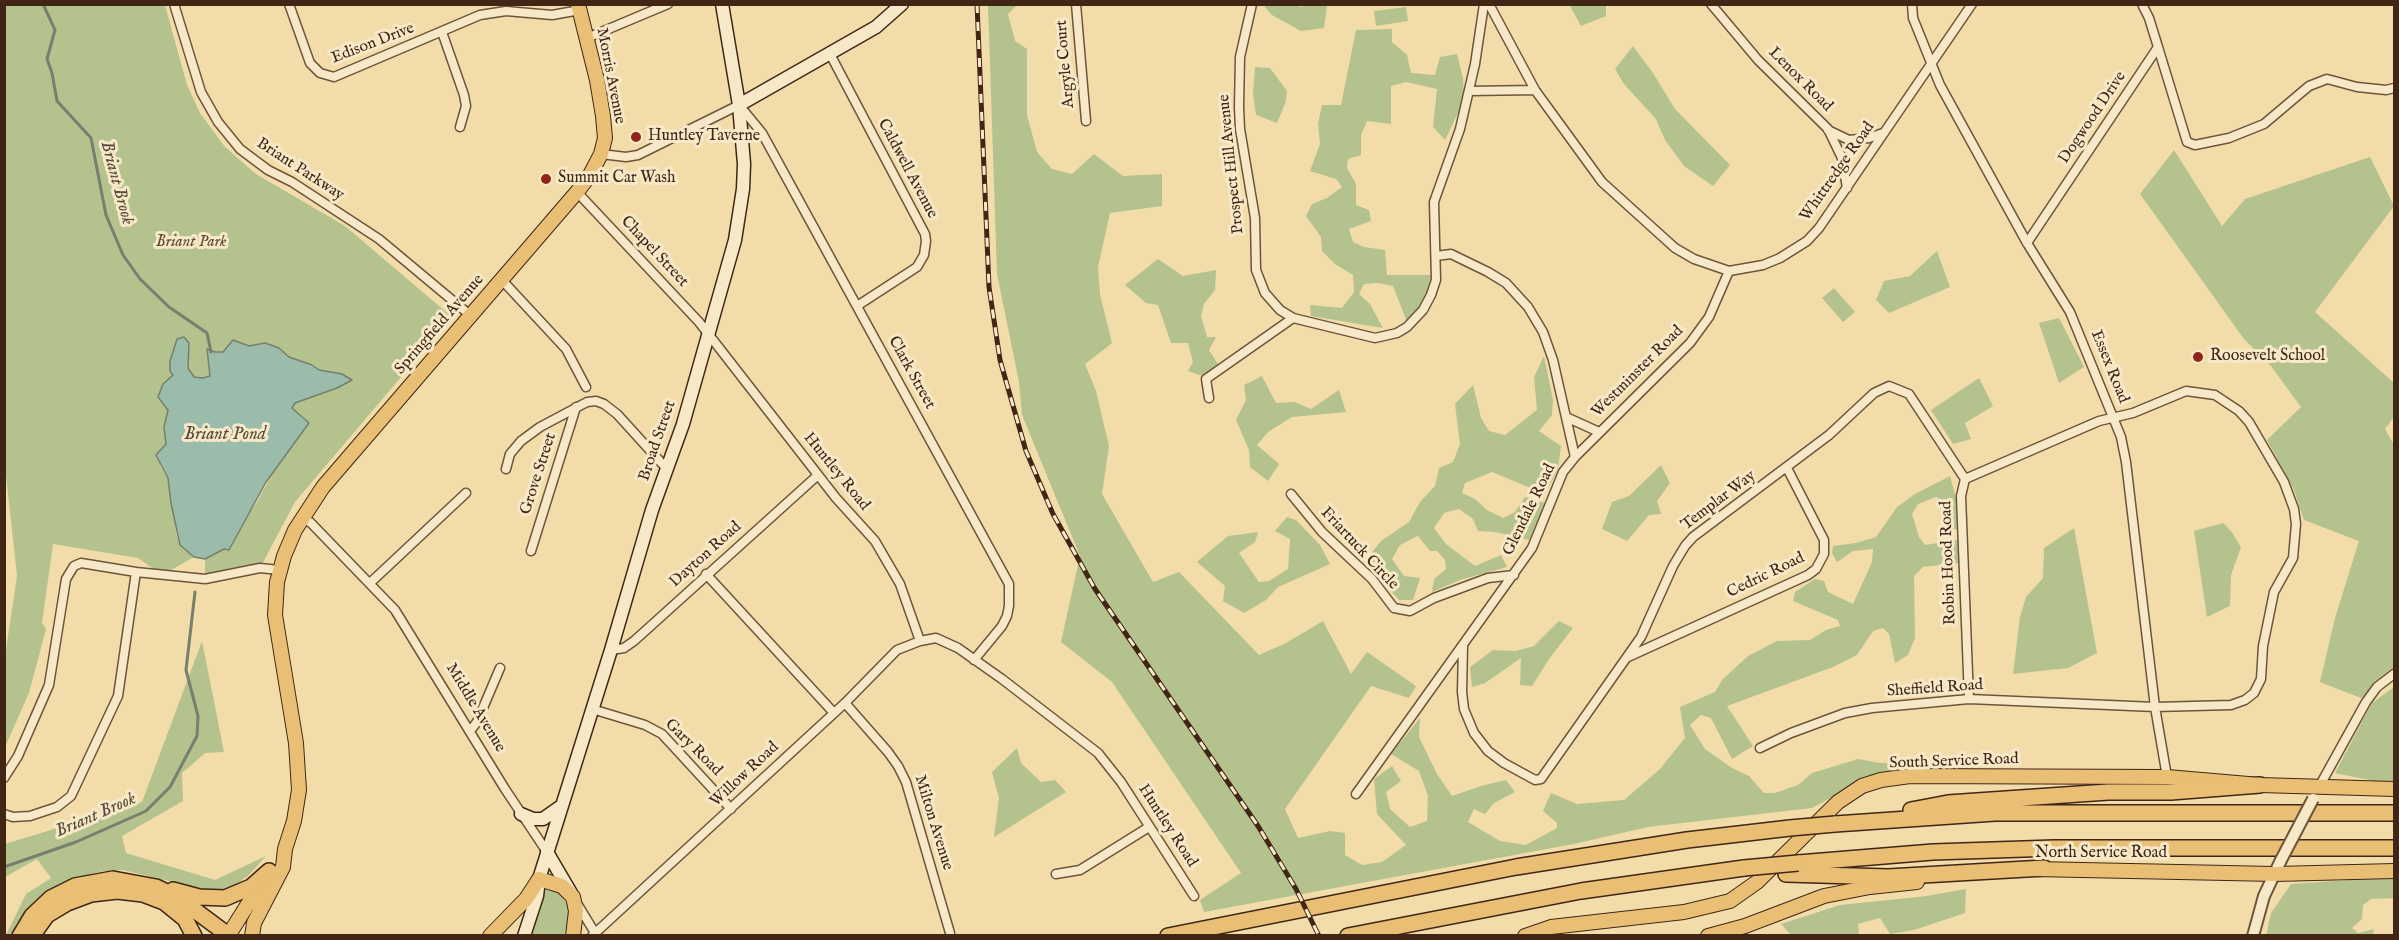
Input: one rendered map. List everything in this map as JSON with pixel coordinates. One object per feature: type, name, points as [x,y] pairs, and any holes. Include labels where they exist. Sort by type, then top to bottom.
[{"type":"highway","points":[[1835,824],[1948,803],[2108,792],[2171,792],[2260,785]]},
{"type":"highway","points":[[1168,936],[1526,865],[1687,840],[1790,828],[2007,813],[2394,813]]},
{"type":"highway","points":[[1348,936],[1581,891],[1744,868],[1798,863],[1923,853],[2054,848],[2394,848]]},
{"type":"highway","points":[[1744,868],[1786,874],[1887,877],[2044,868]]},
{"type":"highway","points":[[20,936],[27,921],[37,909],[51,898],[75,886],[113,879],[200,897],[225,898],[251,887],[269,871]]},
{"type":"highway","points":[[156,887],[184,903],[229,935]]},
{"type":"highway","points":[[32,936],[47,915],[67,903],[91,894],[117,891],[143,894],[164,902],[185,919],[194,936]]},
{"type":"main road","name":"Broad Street","points":[[490,936],[526,899],[538,879],[611,650],[652,510],[683,424],[735,240],[740,214],[744,164],[739,105],[722,4]]},
{"type":"main road","points":[[739,105],[876,27],[902,4]]},
{"type":"main road","name":"Morris Avenue","points":[[579,7],[603,116],[602,154]]},
{"type":"main road","name":"Springfield Avenue","points":[[252,936],[254,923],[279,877],[294,821],[299,790],[296,743],[275,615],[279,570],[288,547],[322,487],[577,192],[602,154]]},
{"type":"main road","name":"South Service Road","points":[[1525,936],[1551,927],[1684,912],[1730,901],[1757,882],[1838,802],[1862,786],[1881,780],[1910,776],[2167,777],[2260,785],[2316,793],[2394,789]]},
{"type":"main road","points":[[521,814],[533,819],[543,819],[561,807]]},
{"type":"main road","name":"Springfield Avenue","points":[[229,935],[285,849]]},
{"type":"main road","name":"Middle Avenue","points":[[547,852],[573,897]]},
{"type":"main road","name":"North Service Road","points":[[1708,936],[1747,931],[1824,896],[1870,886],[1967,878],[2044,868],[2275,874],[2394,871]]},
{"type":"main road","name":"Broad Street","points":[[524,936],[537,896],[538,879]]},
{"type":"main road","points":[[538,879],[562,886],[573,897],[576,911],[573,936]]},
{"type":"street","name":"Briant Parkway","points":[[174,4],[201,92],[213,115],[228,136],[267,170],[292,183],[379,239],[470,315]]},
{"type":"street","name":"Edison Drive","points":[[289,4],[310,63],[320,73],[334,77],[480,15],[494,12],[552,15],[579,7]]},
{"type":"street","points":[[587,38],[668,4]]},
{"type":"street","name":"Argyle Court","points":[[1076,4],[1086,121]]},
{"type":"street","name":"Prospect Hill Avenue","points":[[1252,4],[1240,57],[1239,81],[1240,129],[1255,218],[1256,270],[1265,293],[1280,310],[1293,318],[1375,338],[1397,333],[1411,323],[1429,300],[1436,280],[1434,202],[1460,129],[1486,4]]},
{"type":"street","name":"Whittredge Road","points":[[1486,4],[1535,90],[1602,182],[1675,248],[1694,259],[1729,271],[1763,265],[1792,251],[1807,241],[1819,228],[1883,133],[1932,66],[1972,4]]},
{"type":"street","name":"Lenox Road","points":[[1712,4],[1758,60],[1828,129],[1842,158],[1847,188]]},
{"type":"street","name":"Essex Road","points":[[1912,4],[1913,18],[1932,66],[2026,243],[2070,312],[2121,437],[2126,462],[2155,707],[2167,777]]},
{"type":"street","points":[[2142,4],[2158,47],[2187,142],[2195,145],[2229,138],[2264,124],[2309,86],[2327,79],[2357,87],[2386,90],[2394,88]]},
{"type":"street","points":[[442,32],[465,102],[465,113],[460,127]]},
{"type":"street","name":"Dogwood Drive","points":[[2026,243],[2158,47]]},
{"type":"street","name":"Caldwell Avenue","points":[[830,54],[925,234],[926,242],[924,255],[917,267],[857,306]]},
{"type":"street","points":[[1469,92],[1535,90]]},
{"type":"street","points":[[602,154],[626,157],[638,155],[739,105]]},
{"type":"street","name":"Clark Street","points":[[739,105],[762,133],[1009,584],[1007,616],[1002,626],[974,660]]},
{"type":"street","points":[[1828,129],[1849,140],[1883,133]]},
{"type":"street","name":"Chapel Street","points":[[577,192],[708,333]]},
{"type":"street","name":"Glendale Road","points":[[1356,794],[1532,548],[1563,472],[1575,457],[1553,360],[1543,332],[1528,307],[1506,283],[1488,272],[1451,254],[1436,256]]},
{"type":"street","name":"Westminster Road","points":[[1575,457],[1690,343],[1709,317],[1729,271]]},
{"type":"street","points":[[501,279],[566,349],[586,387]]},
{"type":"street","points":[[1209,398],[1206,379],[1293,318]]},
{"type":"street","name":"Huntley Road","points":[[708,333],[836,498],[875,542],[900,584],[920,641],[936,638],[944,640],[1098,753],[1121,782],[1194,896]]},
{"type":"street","name":"Templar Way","points":[[1463,646],[1462,692],[1466,716],[1474,733],[1488,751],[1504,764],[1535,780],[1541,779],[1641,637],[1673,566],[1685,546],[1693,537],[1829,435],[1863,401],[1889,386],[1903,390],[1914,399],[1965,479]]},
{"type":"street","name":"Robin Hood Road","points":[[1969,699],[1961,496],[1965,479],[2099,421],[2133,413],[2186,391],[2208,393],[2222,398],[2240,411],[2284,482],[2294,508],[2296,545],[2293,558],[2274,592],[2263,646],[2261,680],[2254,693],[2245,700],[2231,705],[2155,707]]},
{"type":"street","points":[[506,469],[510,454],[521,441],[540,427],[576,407],[596,401],[611,408],[667,469]]},
{"type":"street","name":"Grove Street","points":[[531,551],[576,407]]},
{"type":"street","points":[[1566,417],[1599,432]]},
{"type":"street","name":"Cedric Road","points":[[1627,658],[1808,575],[1816,569],[1824,554],[1822,533],[1787,468]]},
{"type":"street","name":"Dayton Road","points":[[611,650],[624,648],[634,641],[818,475]]},
{"type":"street","points":[[370,583],[466,493]]},
{"type":"street","name":"Friartuck Circle","points":[[1291,494],[1316,525],[1372,579],[1394,608],[1410,611],[1434,598],[1488,578],[1514,575]]},
{"type":"street","name":"Middle Avenue","points":[[303,518],[311,523],[370,583],[400,617],[521,814],[547,852]]},
{"type":"street","points":[[4,778],[18,756],[49,685],[69,571],[81,563],[136,572],[205,579],[260,568],[279,570]]},
{"type":"street","points":[[4,814],[13,817],[30,816],[57,807],[71,796],[118,696],[136,572]]},
{"type":"street","points":[[706,574],[834,713]]},
{"type":"street","name":"Willow Road","points":[[594,934],[845,703],[897,650],[920,641]]},
{"type":"street","points":[[470,731],[477,722],[500,668]]},
{"type":"street","points":[[2253,936],[2257,914],[2316,793],[2366,702],[2383,682],[2394,674]]},
{"type":"street","name":"Sheffield Road","points":[[1760,748],[1791,733],[1845,713],[1872,708],[1969,699],[2155,707]]},
{"type":"street","name":"Milton Avenue","points":[[845,703],[888,752],[906,782],[950,933]]},
{"type":"street","name":"Gary Road","points":[[592,709],[645,725],[663,734],[731,809]]},
{"type":"street","points":[[1056,874],[1080,870],[1149,827]]},
{"type":"street","name":"Middle Avenue","points":[[573,897],[594,934]]},
{"type":"green space","points":[[1569,4],[1606,5],[1606,16],[1581,26]]},
{"type":"green space","name":"Briant Park","points":[[4,5],[165,5],[187,85],[200,113],[225,147],[256,174],[345,226],[452,317],[295,502],[260,568],[205,579],[205,559],[224,549],[257,502],[275,468],[309,423],[292,408],[295,403],[312,396],[342,374],[319,370],[265,343],[249,346],[233,340],[223,352],[207,349],[211,376],[194,377],[188,368],[189,343],[173,375],[163,384],[168,410],[164,427],[166,444],[160,466],[168,478],[177,537],[180,545],[194,557],[162,575],[138,558],[53,544],[42,623],[46,629],[29,693],[5,747],[5,656],[17,576],[4,457]]},
{"type":"green space","points":[[988,5],[1017,5],[1008,14],[1015,41],[1027,49],[1027,115],[1037,152],[1052,169],[1072,174],[1094,154],[1123,176],[1162,174],[1162,206],[1110,213],[1098,267],[1100,295],[1112,343],[1085,364],[1096,391],[1109,446],[1102,494],[1153,582],[1179,572],[1259,655],[1286,643],[1323,621],[1351,674],[1367,652],[1416,686],[1409,698],[1371,686],[1285,809],[1298,838],[1330,831],[1345,833],[1345,855],[1362,865],[1382,862],[1406,845],[1377,814],[1374,779],[1392,766],[1401,781],[1386,792],[1390,809],[1410,827],[1427,821],[1428,796],[1419,771],[1391,754],[1420,718],[1419,737],[1437,774],[1452,796],[1506,780],[1515,792],[1494,803],[1485,814],[1474,809],[1468,822],[1500,841],[1526,845],[1557,828],[1557,823],[1543,811],[1551,793],[1577,804],[1624,800],[1660,769],[1685,738],[1680,707],[1715,692],[1722,680],[1748,656],[1777,641],[1810,640],[1826,630],[1840,626],[1838,620],[1793,601],[1795,592],[1815,579],[1824,581],[1828,592],[1853,604],[1872,562],[1873,549],[1853,551],[1837,562],[1832,553],[1833,546],[1876,537],[1897,507],[1915,494],[1950,476],[1956,498],[1958,529],[1949,529],[1945,523],[1944,501],[1936,497],[1918,504],[1912,514],[1919,537],[1925,545],[1958,540],[1959,563],[1923,567],[1914,576],[1915,638],[1908,655],[1895,663],[1889,634],[1883,628],[1873,631],[1857,655],[1833,667],[1727,706],[1753,746],[1732,759],[1711,718],[1701,715],[1690,725],[1705,749],[1732,768],[1749,776],[1764,793],[1775,793],[1798,785],[1812,773],[1858,759],[1880,763],[1964,762],[1964,774],[1851,787],[1812,808],[1648,827],[1574,844],[1204,912],[1200,900],[1241,873],[1112,682],[1061,642],[1080,556],[1022,415],[1019,382],[997,274]]},
{"type":"green space","points":[[1266,5],[1298,5],[1300,7],[1327,5],[1324,28],[1301,31],[1272,15],[1265,7]]},
{"type":"green space","points":[[1406,7],[1408,21],[1376,26],[1374,11]]},
{"type":"green space","points":[[1392,29],[1392,42],[1407,55],[1411,73],[1435,75],[1440,57],[1457,54],[1463,78],[1464,100],[1445,140],[1433,127],[1437,89],[1406,82],[1391,86],[1391,124],[1367,121],[1361,135],[1361,155],[1348,159],[1347,168],[1356,184],[1356,205],[1369,210],[1371,221],[1349,229],[1353,242],[1364,247],[1385,250],[1387,275],[1431,275],[1424,305],[1407,322],[1393,286],[1378,283],[1364,284],[1359,294],[1370,304],[1383,328],[1311,316],[1310,305],[1342,308],[1354,292],[1353,275],[1335,264],[1322,251],[1321,237],[1306,216],[1312,204],[1327,198],[1342,187],[1336,179],[1310,171],[1320,144],[1318,124],[1322,105],[1341,105],[1356,30]]},
{"type":"green space","points":[[1633,46],[1675,109],[1730,165],[1713,186],[1684,166],[1665,140],[1656,119],[1624,84],[1615,69]]},
{"type":"green space","points":[[1255,67],[1270,68],[1287,91],[1286,101],[1277,123],[1256,115],[1253,94]]},
{"type":"green space","points":[[2174,150],[2222,226],[2245,199],[2370,157],[2394,206],[2315,312],[2394,383],[2394,417],[2385,429],[2394,445],[2394,671],[2361,698],[2320,682],[2335,618],[2359,541],[2304,520],[2294,490],[2267,440],[2301,407],[2271,366],[2244,339],[2140,194]]},
{"type":"green space","points":[[1937,251],[1950,287],[1889,313],[1876,300],[1884,281],[1910,276]]},
{"type":"green space","points":[[1158,259],[1183,276],[1216,270],[1215,290],[1204,304],[1201,316],[1207,337],[1216,337],[1209,350],[1218,364],[1205,377],[1188,371],[1193,362],[1188,343],[1171,343],[1158,305],[1146,303],[1125,285]]},
{"type":"green space","points":[[1834,288],[1855,312],[1843,322],[1822,298]]},
{"type":"green space","points":[[2059,318],[2084,367],[2059,383],[2039,323]]},
{"type":"green space","points":[[1544,356],[1553,400],[1552,415],[1539,431],[1561,446],[1558,469],[1545,494],[1492,472],[1465,483],[1462,493],[1503,518],[1515,512],[1525,497],[1545,503],[1529,540],[1495,532],[1478,531],[1473,519],[1459,509],[1444,513],[1434,528],[1446,544],[1475,566],[1501,555],[1507,567],[1460,580],[1432,592],[1434,579],[1446,569],[1445,560],[1437,551],[1430,551],[1418,536],[1400,545],[1392,559],[1404,576],[1420,578],[1413,600],[1399,600],[1365,561],[1381,541],[1409,522],[1420,502],[1435,486],[1439,468],[1453,462],[1460,444],[1455,404],[1473,385],[1481,418],[1489,431],[1505,435],[1537,410],[1534,377]]},
{"type":"green space","points":[[1262,376],[1276,403],[1294,402],[1311,409],[1339,390],[1346,412],[1292,417],[1268,432],[1257,445],[1279,464],[1268,481],[1250,467],[1249,450],[1236,420],[1246,400],[1244,385]]},
{"type":"green space","points":[[1979,378],[1993,406],[1965,423],[1971,439],[1953,444],[1931,410]]},
{"type":"green space","points":[[1661,465],[1670,483],[1657,501],[1661,514],[1649,515],[1627,541],[1602,529],[1612,502],[1629,496]]},
{"type":"green space","points":[[1287,517],[1296,520],[1320,545],[1330,564],[1278,587],[1266,600],[1244,613],[1223,601],[1225,586],[1197,562],[1228,536],[1258,532],[1255,542],[1239,553],[1259,582],[1269,581],[1288,569],[1290,539],[1275,531]]},
{"type":"green space","points":[[2223,523],[2241,547],[2231,575],[2230,606],[2207,617],[2194,531]]},
{"type":"green space","points":[[2074,528],[2097,653],[2068,668],[2013,674],[2020,617],[2026,597],[2043,578],[2044,548]]},
{"type":"green space","points":[[1559,621],[1573,628],[1532,686],[1520,685],[1521,658],[1485,683],[1472,687],[1470,667],[1493,650],[1515,651],[1534,646]]},
{"type":"green space","points":[[202,641],[224,752],[205,753],[182,773],[183,801],[122,836],[126,853],[215,880],[266,856],[248,876],[233,886],[215,892],[123,870],[103,871],[83,876],[63,884],[37,901],[16,924],[12,935],[6,935],[26,894],[51,878],[37,859],[5,877],[5,844],[142,802]]},
{"type":"green space","points":[[2394,687],[2394,783],[2335,773],[2372,703]]},
{"type":"green space","points":[[1017,748],[1021,763],[1041,782],[1055,780],[1066,792],[994,837],[999,798],[992,772]]},
{"type":"green space","points":[[2394,877],[2394,898],[2371,899],[2363,905],[2362,919],[2352,928],[2358,933],[2374,929],[2373,935],[2266,936],[2271,913],[2291,884]]},
{"type":"green space","points":[[1966,889],[1965,913],[1914,930],[1890,934],[1880,918],[1858,924],[1859,935],[1791,935],[1781,924],[1840,905],[1927,896]]},
{"type":"green space","points":[[545,890],[558,892],[569,907],[564,935],[532,936]]},
{"type":"water","name":"Briant Pond","points":[[184,337],[189,343],[188,368],[194,377],[210,376],[207,349],[223,352],[233,340],[249,346],[265,343],[319,370],[342,374],[352,380],[337,388],[295,403],[292,408],[309,423],[266,482],[229,550],[224,549],[205,559],[194,557],[180,545],[168,478],[156,455],[166,444],[164,427],[168,410],[158,397],[163,384],[173,375],[170,371],[170,361],[177,339]]},
{"type":"waterway","name":"Briant Brook","points":[[43,4],[55,30],[47,59],[57,101],[91,138],[106,215],[123,255],[140,279],[169,307],[207,333],[211,352]]},
{"type":"waterway","name":"Briant Brook","points":[[4,867],[76,842],[146,811],[170,787],[197,736],[198,716],[186,670],[195,592]]},
{"type":"railway","points":[[977,4],[989,287],[1000,360],[1026,451],[1053,514],[1095,589],[1258,826],[1296,889],[1319,936]]},
{"type":"place","name":"Huntley Taverne","points":[[636,137]]},
{"type":"place","name":"Summit Car Wash","points":[[546,179]]},
{"type":"place","name":"Roosevelt School","points":[[2198,357]]}]
